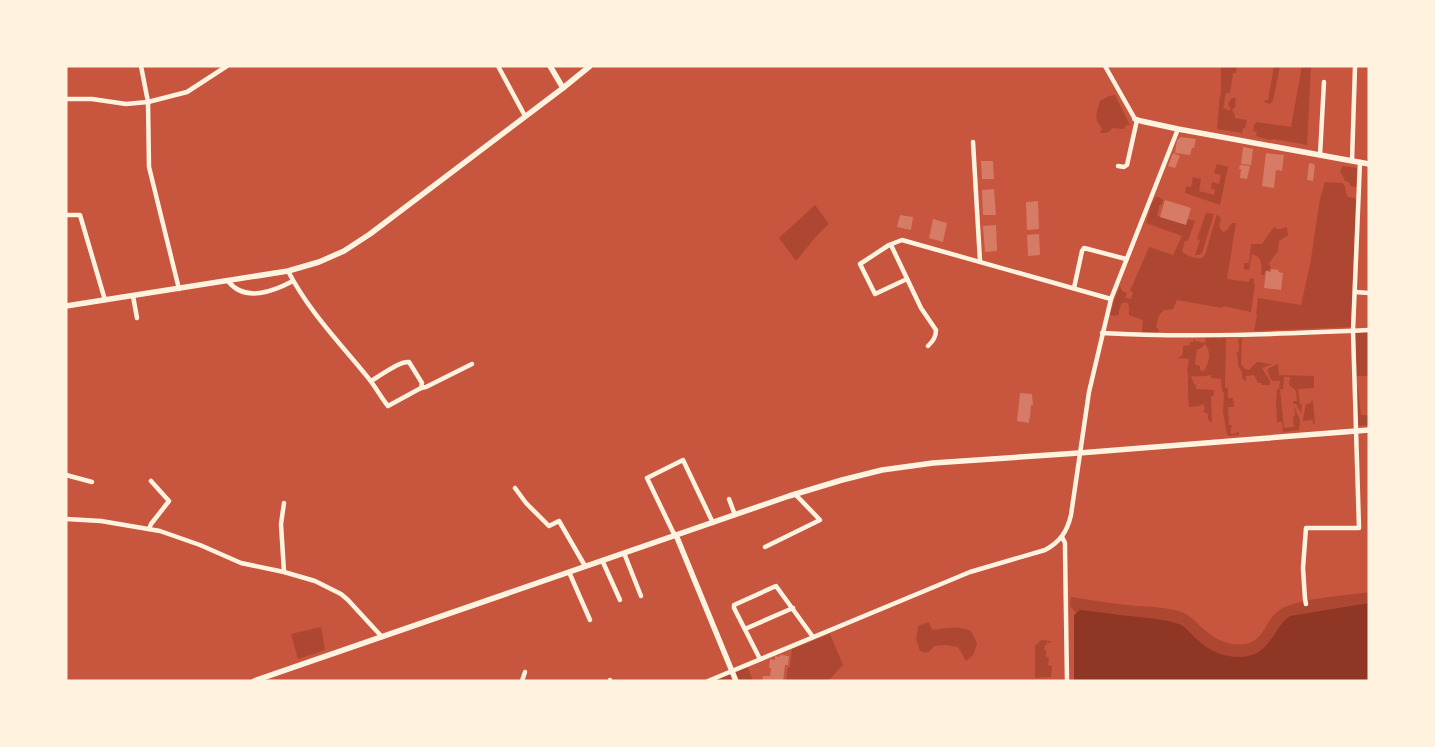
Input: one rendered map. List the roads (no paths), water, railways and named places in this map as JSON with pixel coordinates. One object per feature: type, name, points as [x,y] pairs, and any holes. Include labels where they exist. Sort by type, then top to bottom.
[{"type":"street","points":[[141,66],[148,102],[149,167],[179,289]]},
{"type":"street","points":[[66,99],[92,99],[126,104],[148,102],[187,92],[227,66]]},
{"type":"street","points":[[498,66],[525,116]]},
{"type":"street","points":[[550,66],[563,88]]},
{"type":"street","points":[[66,306],[288,271],[319,262],[344,250],[370,234],[590,66]]},
{"type":"street","points":[[1105,66],[1136,119],[1127,165],[1124,167],[1118,166]]},
{"type":"street","points":[[1352,161],[1355,67]]},
{"type":"street","points":[[1320,155],[1324,82]]},
{"type":"street","points":[[1136,119],[1178,129],[1369,164]]},
{"type":"street","points":[[708,681],[970,572],[1045,550],[1062,537],[1069,526],[1089,392],[1111,299],[1178,129]]},
{"type":"street","points":[[973,142],[980,261]]},
{"type":"street","points":[[1306,604],[1303,568],[1306,528],[1359,528],[1353,331],[1360,162]]},
{"type":"street","points":[[66,215],[80,214],[105,300]]},
{"type":"street","points":[[907,279],[875,294],[860,264],[902,240],[1111,299]]},
{"type":"street","points":[[891,245],[921,308],[936,330],[934,340],[928,346]]},
{"type":"street","points":[[1074,288],[1084,248],[1126,259]]},
{"type":"street","points":[[288,271],[324,325],[371,381],[388,406],[472,364]]},
{"type":"street","points":[[228,281],[239,290],[253,293],[272,291],[294,281]]},
{"type":"street","points":[[1354,292],[1369,293]]},
{"type":"street","points":[[133,296],[137,318]]},
{"type":"street","points":[[1102,333],[1216,336],[1369,330]]},
{"type":"street","points":[[371,381],[400,363],[407,361],[422,383],[421,388]]},
{"type":"street","points":[[254,681],[795,494],[842,480],[899,467],[1369,430]]},
{"type":"street","points":[[713,523],[683,460],[647,478],[676,535],[736,681]]},
{"type":"street","points":[[66,475],[92,482]]},
{"type":"street","points":[[149,529],[169,501],[151,481]]},
{"type":"street","points":[[516,488],[526,502],[550,527],[559,521],[585,566]]},
{"type":"street","points":[[765,547],[820,520],[795,494]]},
{"type":"street","points":[[729,499],[735,515]]},
{"type":"street","points":[[284,503],[281,524],[284,572]]},
{"type":"street","points":[[66,519],[101,521],[160,531],[200,545],[241,563],[315,581],[341,594],[355,606],[382,636]]},
{"type":"street","points":[[1062,537],[1065,543],[1067,681]]},
{"type":"street","points":[[624,553],[640,596]]},
{"type":"street","points":[[602,560],[620,600]]},
{"type":"street","points":[[568,572],[590,620]]},
{"type":"street","points":[[760,659],[734,608],[734,604],[776,586],[813,636]]},
{"type":"street","points":[[745,629],[793,608]]},
{"type":"street","points":[[522,681],[525,672]]}]
